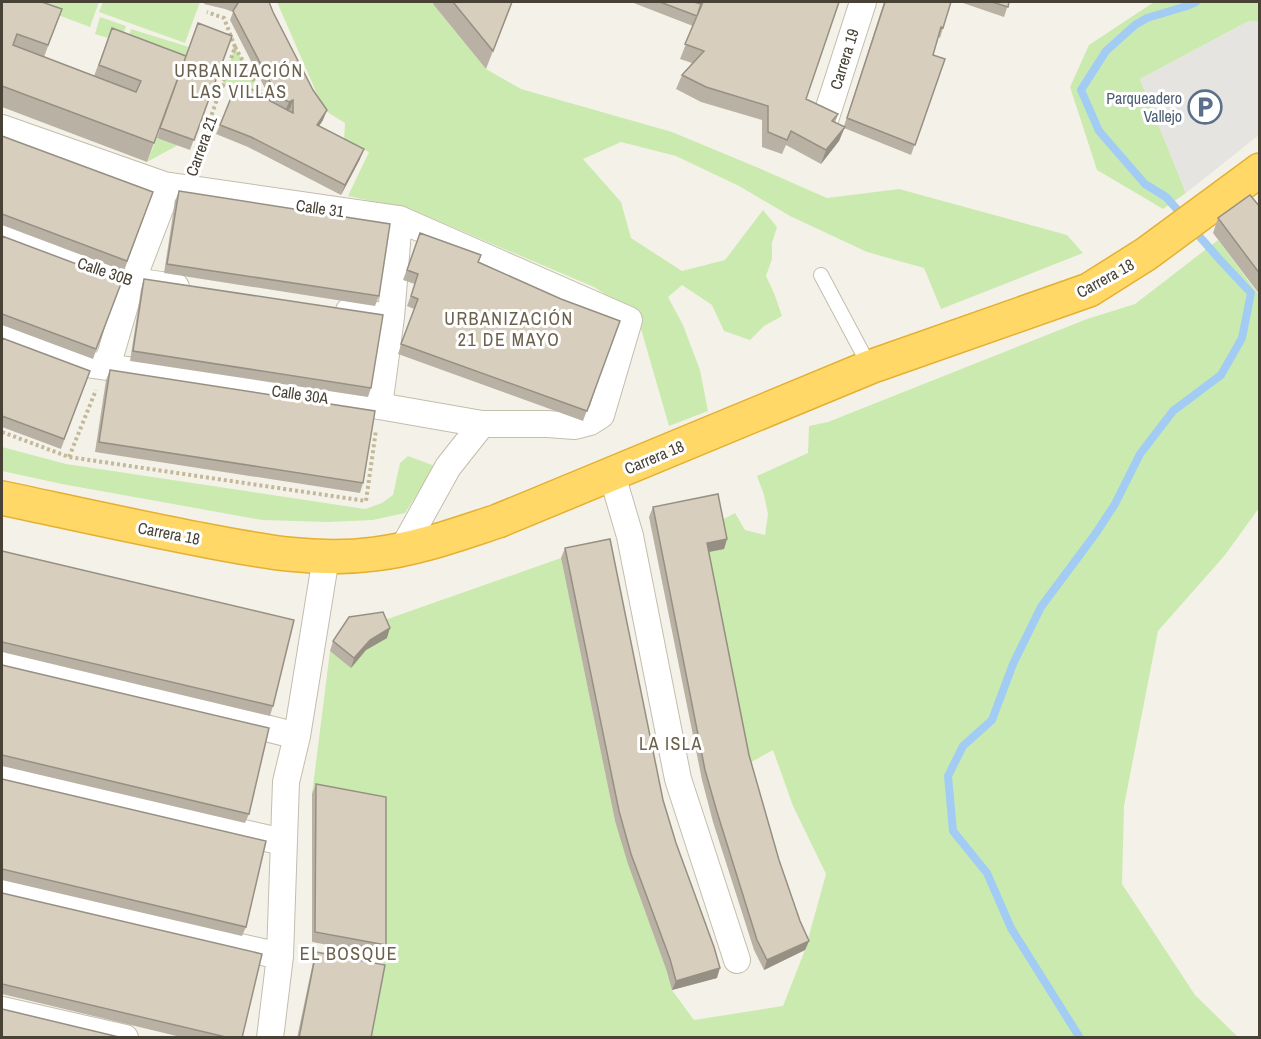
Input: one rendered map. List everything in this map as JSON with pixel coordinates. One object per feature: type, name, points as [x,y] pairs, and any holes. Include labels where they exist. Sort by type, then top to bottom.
[{"type":"highway","name":"Carrera 18","points":[[2,498],[141,528],[274,553],[326,557],[373,555],[402,550],[498,521],[870,367],[1089,290],[1146,254],[1260,170]]},
{"type":"street","name":"Carrera 19","points":[[826,117],[863,2]]},
{"type":"street","name":"Calle 31","points":[[2,128],[175,187],[399,219],[629,320],[601,415]]},
{"type":"street","name":"Carrera 21","points":[[105,366],[132,281],[161,206],[175,187]]},
{"type":"street","points":[[379,406],[391,317],[399,219]]},
{"type":"street","name":"Calle 30B","points":[[2,234],[132,281],[203,291]]},
{"type":"street","points":[[332,309],[391,317]]},
{"type":"street","name":"Calle 30A","points":[[2,334],[79,363],[379,406],[482,424],[575,426],[590,422],[601,415]]},
{"type":"street","points":[[402,550],[448,467],[482,424]]},
{"type":"street","points":[[612,475],[630,536],[678,779],[737,960]]},
{"type":"street","points":[[270,1038],[280,956],[286,782],[297,736],[326,557]]},
{"type":"street","points":[[2,660],[297,736]]},
{"type":"street","points":[[2,778],[283,842]]},
{"type":"street","points":[[2,893],[280,956]]},
{"type":"street","points":[[2,1010],[125,1038]]},
{"type":"lane","points":[[820,276],[870,367]]},
{"type":"path","points":[[207,12],[224,18],[235,47],[268,105],[259,101]]},
{"type":"path","name":"Carrera 21","points":[[175,187],[222,85],[235,47]]},
{"type":"path","points":[[222,85],[240,93]]},
{"type":"path","points":[[69,457],[105,366]]},
{"type":"path","points":[[2,432],[69,457],[366,501],[379,406]]},
{"type":"green space","points":[[45,2],[99,2],[90,27],[42,9]]},
{"type":"green space","points":[[103,2],[200,2],[185,43],[99,12]]},
{"type":"green space","points":[[277,2],[434,2],[433,4],[486,69],[521,89],[672,132],[827,198],[899,189],[1067,235],[1083,253],[941,309],[924,268],[867,252],[790,216],[739,186],[676,156],[621,142],[583,159],[621,202],[631,238],[682,271],[725,260],[763,210],[777,227],[772,243],[772,259],[766,276],[782,316],[764,326],[750,340],[724,331],[712,305],[682,285],[668,297],[683,325],[700,370],[708,411],[669,426],[637,315],[594,287],[410,209],[348,196],[369,152],[344,140],[345,123],[324,110]]},
{"type":"green space","points":[[1154,2],[1259,2],[1259,21],[1249,21],[1140,79],[1186,193],[1163,209],[1097,170],[1070,87],[1089,45]]},
{"type":"green space","points":[[100,17],[126,26],[121,42],[95,34]]},
{"type":"green space","points":[[131,29],[189,47],[182,67],[125,49]]},
{"type":"green space","points":[[235,47],[268,105],[222,85]]},
{"type":"green space","points":[[157,138],[178,145],[147,162]]},
{"type":"green space","points":[[1218,240],[1259,295],[1259,508],[1225,555],[1158,631],[1124,806],[1122,884],[1195,995],[1238,1037],[369,1037],[382,975],[382,955],[312,794],[330,651],[379,622],[561,558],[615,821],[672,990],[694,1020],[783,1006],[805,950],[826,874],[793,806],[773,750],[746,765],[703,553],[718,522],[735,513],[745,530],[765,535],[768,514],[757,476],[808,453],[809,426],[828,422],[1087,319],[1135,304]]},
{"type":"green space","points":[[2,447],[66,464],[365,509],[382,503],[393,495],[400,463],[408,456],[435,466],[405,513],[373,520],[328,522],[262,520],[2,471]]},
{"type":"shaded area","name":"Parqueadero Vallejo","points":[[1249,21],[1259,21],[1259,135],[1186,193],[1140,79]]},
{"type":"building","points":[[2,2],[42,2],[62,9],[48,45],[17,34],[13,45],[136,92],[141,81],[99,65],[112,28],[186,56],[154,143],[2,86]]},
{"type":"building","points":[[234,2],[269,2],[313,90],[327,110],[317,125],[364,149],[345,185],[251,137],[220,125],[237,83],[267,96],[270,101],[293,113],[293,100],[289,102],[278,97],[233,11],[238,3]]},
{"type":"building","points":[[453,2],[512,2],[493,51]]},
{"type":"building","points":[[660,2],[694,2],[701,4],[697,16]]},
{"type":"building","points":[[703,2],[839,2],[806,99],[838,114],[832,121],[845,127],[826,150],[791,131],[787,140],[768,132],[768,106],[706,87],[682,75],[704,51],[685,44]]},
{"type":"building","points":[[885,2],[951,2],[933,55],[945,59],[915,145],[847,118]]},
{"type":"building","points":[[992,2],[1009,2],[1008,7]]},
{"type":"building","points":[[198,23],[232,36],[194,140],[160,128]]},
{"type":"building","points":[[2,136],[153,192],[127,261],[2,214]]},
{"type":"building","points":[[179,191],[390,224],[379,296],[167,264]]},
{"type":"building","points":[[1250,195],[1260,207],[1260,274],[1218,218]]},
{"type":"building","points":[[420,233],[481,255],[478,262],[561,299],[620,321],[587,411],[401,344],[418,299],[411,296],[418,274],[407,270]]},
{"type":"building","points":[[2,236],[122,281],[96,349],[2,314]]},
{"type":"building","points":[[144,279],[383,315],[371,388],[133,351]]},
{"type":"building","points":[[2,338],[90,371],[64,439],[2,416]]},
{"type":"building","points":[[110,370],[375,411],[363,483],[99,442]]},
{"type":"building","points":[[718,494],[727,539],[707,543],[749,755],[779,860],[809,941],[767,960],[757,940],[705,770],[653,507]]},
{"type":"building","points":[[610,539],[663,800],[720,968],[676,981],[631,854],[619,811],[565,548]]},
{"type":"building","points":[[2,551],[294,620],[273,706],[2,642]]},
{"type":"building","points":[[383,612],[390,628],[370,640],[354,658],[333,641],[349,617]]},
{"type":"building","points":[[2,665],[269,728],[249,814],[2,755]]},
{"type":"building","points":[[2,779],[266,841],[246,927],[2,869]]},
{"type":"building","points":[[316,784],[386,797],[386,945],[315,932]]},
{"type":"building","points":[[2,893],[262,954],[242,1038],[230,1038],[2,984]]},
{"type":"building","points":[[316,952],[385,965],[371,1038],[299,1038]]},
{"type":"building","points":[[2,1009],[123,1038],[2,1038]]},
{"type":"waterway","points":[[1183,216],[1166,197],[1145,184],[1099,131],[1081,90],[1106,51],[1135,25],[1147,18],[1196,2]]},
{"type":"waterway","points":[[1080,1038],[1011,928],[987,873],[953,831],[948,776],[963,746],[992,720],[1013,664],[1041,607],[1115,504],[1140,454],[1173,411],[1221,375],[1242,338],[1251,293],[1192,228]]},
{"type":"place","name":"Parqueadero Vallejo","points":[[1205,107]]},
{"type":"district","name":"URBANIZACIÓN LAS VILLAS","points":[[239,80]]},
{"type":"district","name":"URBANIZACIÓN 21 DE MAYO","points":[[509,328]]},
{"type":"district","name":"LA ISLA","points":[[671,743]]},
{"type":"district","name":"EL BOSQUE","points":[[349,953]]}]
